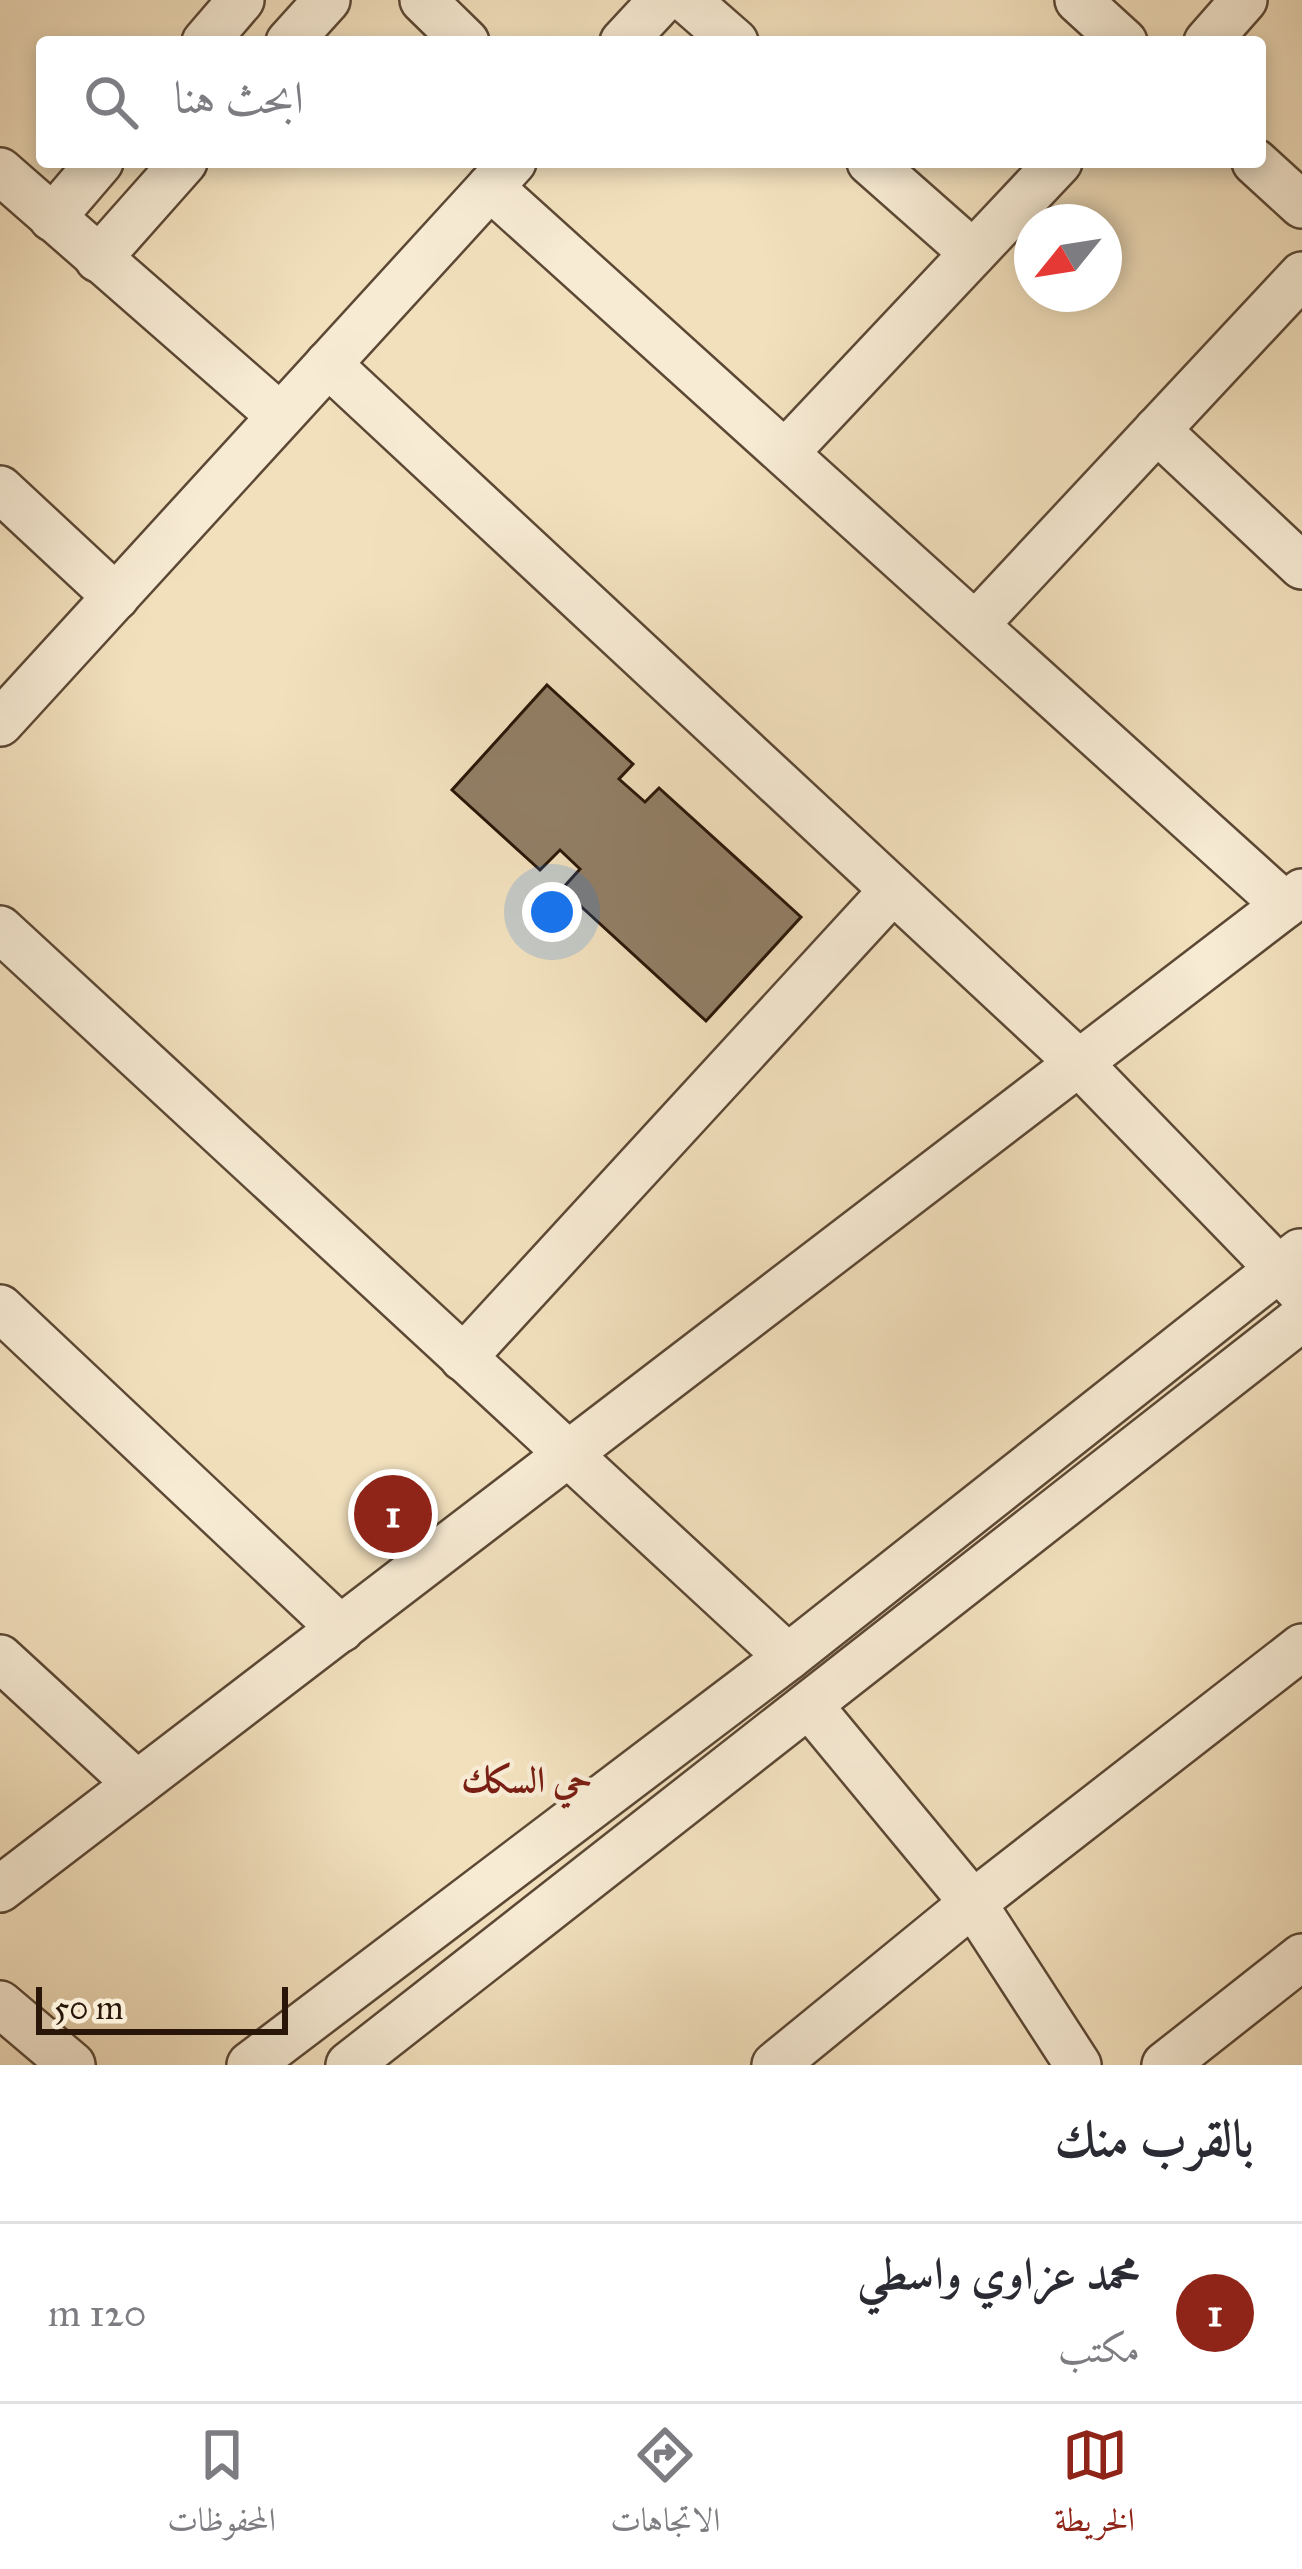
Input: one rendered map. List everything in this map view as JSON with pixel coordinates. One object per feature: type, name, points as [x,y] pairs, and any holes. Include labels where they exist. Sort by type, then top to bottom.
[{"type":"street","points":[[210,36],[241,0]]},
{"type":"street","points":[[295,36],[326,0]]},
{"type":"street","points":[[423,0],[460,36]]},
{"type":"street","points":[[629,36],[662,0]]},
{"type":"street","points":[[687,0],[727,36]]},
{"type":"street","points":[[1078,0],[1117,36]]},
{"type":"street","points":[[1212,36],[1244,0]]},
{"type":"street","points":[[52,218],[95,168]]},
{"type":"street","points":[[98,260],[179,168]]},
{"type":"street","points":[[877,168],[973,253]]},
{"type":"street","points":[[786,452],[1053,168]]},
{"type":"street","points":[[1262,168],[1302,205]]},
{"type":"street","points":[[0,171],[280,416]]},
{"type":"street","points":[[0,723],[501,174],[786,452],[1294,898],[0,1889]]},
{"type":"street","points":[[976,623],[1302,275]]},
{"type":"street","points":[[250,2065],[1295,1270],[328,364]]},
{"type":"street","points":[[1157,430],[1302,566]]},
{"type":"street","points":[[0,489],[116,597]]},
{"type":"street","points":[[463,1358],[893,890]]},
{"type":"street","points":[[0,929],[788,1657]]},
{"type":"street","points":[[0,1308],[340,1628]]},
{"type":"street","points":[[349,2065],[1302,1318]]},
{"type":"street","points":[[775,2065],[973,1903],[1302,1647]]},
{"type":"street","points":[[0,1658],[137,1784]]},
{"type":"street","points":[[809,1705],[973,1903],[1078,2065]]},
{"type":"street","points":[[1165,2065],[1302,1957]]},
{"type":"street","points":[[0,2004],[72,2065]]},
{"type":"building","points":[[547,685],[633,764],[619,779],[645,802],[659,788],[801,917],[706,1021],[562,889],[580,869],[560,850],[540,870],[452,790]]},
{"type":"place","name":"محمد عزاوي واسطي","points":[[393,1514]]},
{"type":"district","name":"حي السكك","points":[[527,1779]]}]
